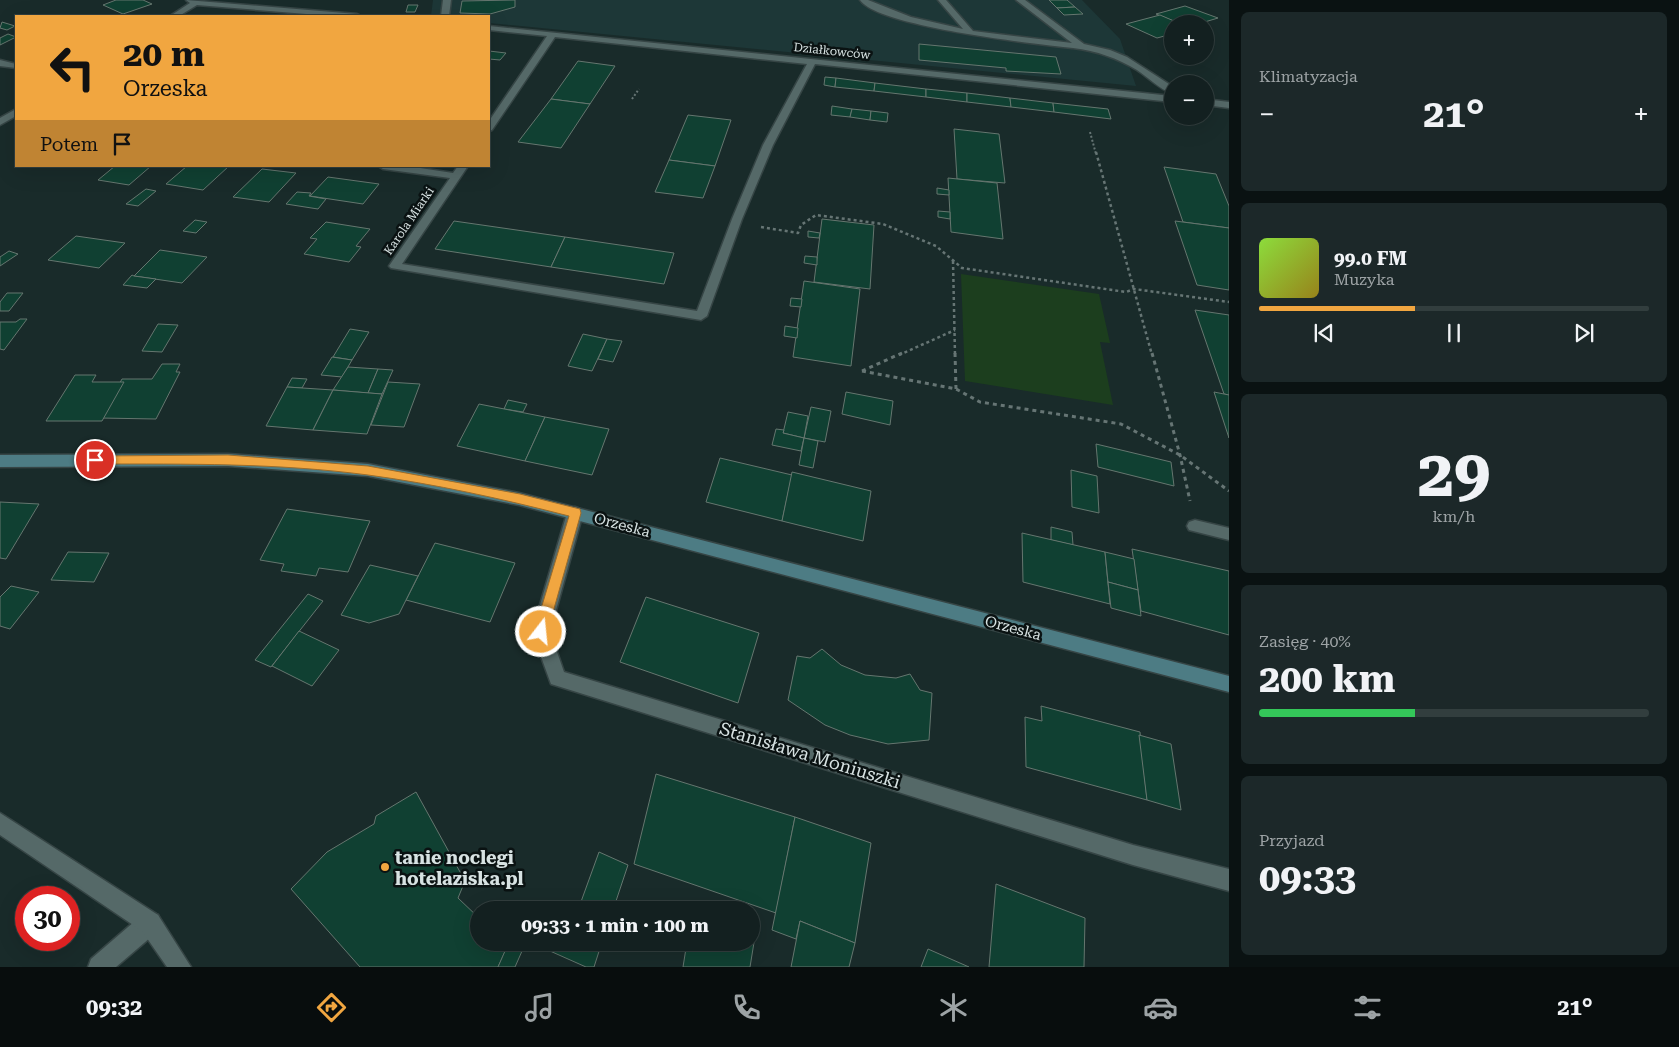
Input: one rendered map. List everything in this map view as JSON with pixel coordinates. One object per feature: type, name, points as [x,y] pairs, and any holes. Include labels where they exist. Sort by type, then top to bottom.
[{"type":"street","points":[[445,15],[447,0]]},
{"type":"street","points":[[864,0],[866,4],[889,14],[970,32],[1081,45],[1118,55],[1164,85]]},
{"type":"street","points":[[942,0],[970,32]]},
{"type":"street","points":[[1020,0],[1081,45]]},
{"type":"street","points":[[175,15],[196,1],[346,15]]},
{"type":"street","name":"Działkowców","points":[[490,28],[1164,98]]},
{"type":"street","points":[[490,127],[552,35]]},
{"type":"street","points":[[735,224],[768,146],[812,62]]},
{"type":"street","points":[[0,63],[15,66]]},
{"type":"street","points":[[1214,103],[1229,105]]},
{"type":"street","points":[[0,122],[15,113]]},
{"type":"street","points":[[390,167],[456,176]]},
{"type":"street","name":"Karola Miarki","points":[[462,167],[395,266],[701,316],[735,224]]},
{"type":"street","name":"Orzeska","points":[[0,460],[228,460],[368,470],[520,499],[1229,684]]},
{"type":"street","name":"Stanisława Moniuszki","points":[[575,513],[541,632],[557,678],[1133,854],[1229,880]]},
{"type":"street","points":[[1196,526],[1229,534]]},
{"type":"street","points":[[0,823],[150,923],[180,967]]},
{"type":"street","points":[[99,967],[150,923]]},
{"type":"path","points":[[632,99],[639,89]]},
{"type":"path","points":[[1090,132],[1180,455],[1196,526]]},
{"type":"path","points":[[735,224],[798,233],[801,225],[816,215],[883,224],[936,246],[962,268],[1126,292],[1134,289],[1229,302]]},
{"type":"path","points":[[953,260],[956,389]]},
{"type":"path","points":[[955,330],[862,371],[956,389],[980,402],[1121,424],[1180,455],[1229,491]]},
{"type":"shaded area","points":[[433,0],[1082,0],[1120,39],[1136,86],[490,23],[490,15],[431,15]]},
{"type":"green space","points":[[961,274],[1099,294],[1110,343],[1100,342],[1113,405],[965,381]]},
{"type":"building","points":[[116,0],[143,0],[152,4],[123,14],[103,5]]},
{"type":"building","points":[[515,0],[515,7],[490,14],[460,13],[462,1]]},
{"type":"building","points":[[1049,0],[1067,0],[1075,7],[1057,8]]},
{"type":"building","points":[[408,5],[418,5],[415,12],[406,12]]},
{"type":"building","points":[[1185,6],[1210,15],[1164,15],[1164,17],[1156,14]]},
{"type":"building","points":[[1075,7],[1083,14],[1064,15],[1057,8]]},
{"type":"building","points":[[1160,15],[1164,17],[1164,36],[1157,38],[1126,24]]},
{"type":"building","points":[[2,22],[15,26],[7,30],[0,28]]},
{"type":"building","points":[[8,34],[15,37],[0,45],[0,38]]},
{"type":"building","points":[[919,44],[1056,57],[1061,74],[1006,71],[1006,68],[919,60]]},
{"type":"building","points":[[490,51],[506,53],[500,60],[490,59]]},
{"type":"building","points":[[578,61],[615,66],[590,104],[551,99]]},
{"type":"building","points":[[825,77],[836,78],[835,87],[824,85]]},
{"type":"building","points":[[836,78],[875,83],[874,91],[835,87]]},
{"type":"building","points":[[875,83],[926,89],[926,97],[874,91]]},
{"type":"building","points":[[926,89],[967,93],[967,102],[926,97]]},
{"type":"building","points":[[967,93],[1010,98],[1011,107],[967,102]]},
{"type":"building","points":[[1010,98],[1053,103],[1054,112],[1011,107]]},
{"type":"building","points":[[551,99],[590,104],[561,148],[518,142]]},
{"type":"building","points":[[1053,103],[1108,109],[1111,119],[1054,112]]},
{"type":"building","points":[[832,106],[852,109],[850,117],[831,115]]},
{"type":"building","points":[[852,109],[871,111],[870,120],[850,117]]},
{"type":"building","points":[[871,111],[888,113],[887,122],[870,120]]},
{"type":"building","points":[[688,115],[731,120],[715,166],[669,160]]},
{"type":"building","points":[[954,129],[999,134],[1005,183],[957,179]]},
{"type":"building","points":[[669,160],[715,166],[703,198],[655,192]]},
{"type":"building","points":[[114,167],[150,167],[129,185],[98,180]]},
{"type":"building","points":[[186,167],[228,167],[203,190],[166,184]]},
{"type":"building","points":[[1164,167],[1216,174],[1229,206],[1229,228],[1183,222]]},
{"type":"building","points":[[262,169],[296,173],[269,202],[233,197]]},
{"type":"building","points":[[328,177],[379,184],[363,204],[310,196]]},
{"type":"building","points":[[948,178],[997,183],[1003,239],[951,232]]},
{"type":"building","points":[[937,188],[949,190],[949,195],[937,194]]},
{"type":"building","points":[[146,189],[156,191],[138,206],[126,204]]},
{"type":"building","points":[[297,192],[311,193],[309,196],[326,199],[318,209],[286,204]]},
{"type":"building","points":[[938,211],[950,212],[950,219],[938,217]]},
{"type":"building","points":[[822,219],[874,225],[870,289],[814,282]]},
{"type":"building","points":[[195,220],[207,222],[196,233],[183,231]]},
{"type":"building","points":[[454,221],[565,237],[551,267],[435,249]]},
{"type":"building","points":[[1175,221],[1229,228],[1229,290],[1197,285]]},
{"type":"building","points":[[326,222],[370,229],[356,246],[361,247],[349,262],[304,254],[317,239],[310,238]]},
{"type":"building","points":[[808,231],[820,233],[819,238],[808,237]]},
{"type":"building","points":[[76,236],[125,243],[99,268],[48,260]]},
{"type":"building","points":[[565,237],[674,253],[664,284],[551,267]]},
{"type":"building","points":[[160,250],[207,257],[182,283],[134,276]]},
{"type":"building","points":[[9,251],[18,254],[0,266],[0,257]]},
{"type":"building","points":[[805,256],[817,257],[817,265],[804,263]]},
{"type":"building","points":[[132,275],[156,279],[147,288],[123,285]]},
{"type":"building","points":[[804,281],[860,289],[851,366],[793,357]]},
{"type":"building","points":[[7,293],[23,293],[9,311],[0,311],[0,302]]},
{"type":"building","points":[[791,298],[802,299],[801,307],[790,306]]},
{"type":"building","points":[[1195,310],[1229,315],[1229,395],[1224,394]]},
{"type":"building","points":[[20,319],[27,319],[4,350],[0,349],[0,322],[16,322]]},
{"type":"building","points":[[158,324],[178,325],[162,352],[142,351]]},
{"type":"building","points":[[785,326],[798,328],[797,338],[784,336]]},
{"type":"building","points":[[350,329],[369,332],[352,360],[333,357]]},
{"type":"building","points":[[583,334],[607,339],[592,371],[568,366]]},
{"type":"building","points":[[607,339],[622,341],[613,362],[598,359]]},
{"type":"building","points":[[332,357],[352,360],[342,377],[321,375]]},
{"type":"building","points":[[162,364],[180,364],[176,372],[180,372],[156,419],[100,418],[122,379],[152,379]]},
{"type":"building","points":[[348,367],[378,369],[368,393],[333,390]]},
{"type":"building","points":[[378,369],[393,370],[382,394],[368,393]]},
{"type":"building","points":[[75,375],[96,375],[92,382],[124,382],[102,421],[46,421]]},
{"type":"building","points":[[292,378],[307,379],[302,388],[287,387]]},
{"type":"building","points":[[388,382],[420,384],[404,427],[371,425]]},
{"type":"building","points":[[287,387],[333,390],[313,430],[266,426]]},
{"type":"building","points":[[333,390],[382,394],[367,434],[313,430]]},
{"type":"building","points":[[846,392],[893,401],[890,425],[842,414]]},
{"type":"building","points":[[1214,392],[1229,395],[1229,438]]},
{"type":"building","points":[[508,400],[527,404],[523,412],[504,409]]},
{"type":"building","points":[[479,404],[545,417],[525,461],[457,446]]},
{"type":"building","points":[[811,407],[831,411],[825,442],[804,438]]},
{"type":"building","points":[[788,412],[808,416],[804,438],[783,433]]},
{"type":"building","points":[[545,417],[609,429],[592,475],[525,461]]},
{"type":"building","points":[[776,429],[784,430],[783,433],[804,438],[801,451],[772,445]]},
{"type":"building","points":[[804,438],[818,441],[813,468],[799,465]]},
{"type":"building","points":[[1096,444],[1171,462],[1174,486],[1098,467]]},
{"type":"building","points":[[720,458],[792,475],[782,521],[706,502]]},
{"type":"building","points":[[1071,470],[1097,476],[1099,513],[1072,507]]},
{"type":"building","points":[[792,472],[871,491],[863,541],[782,521]]},
{"type":"building","points":[[0,502],[39,504],[6,559],[0,558]]},
{"type":"building","points":[[287,509],[370,521],[348,572],[319,568],[316,576],[281,571],[284,564],[260,560]]},
{"type":"building","points":[[1051,527],[1072,532],[1073,545],[1051,540]]},
{"type":"building","points":[[1022,533],[1105,552],[1110,604],[1023,582]]},
{"type":"building","points":[[435,543],[515,563],[490,622],[406,600]]},
{"type":"building","points":[[1132,549],[1229,571],[1229,635],[1141,611]]},
{"type":"building","points":[[68,552],[109,553],[94,582],[51,580]]},
{"type":"building","points":[[1105,552],[1134,559],[1138,590],[1108,582]]},
{"type":"building","points":[[370,565],[418,576],[399,614],[369,623],[341,615]]},
{"type":"building","points":[[1108,582],[1138,590],[1141,616],[1111,608]]},
{"type":"building","points":[[11,586],[39,592],[10,629],[0,626],[0,597]]},
{"type":"building","points":[[308,594],[323,601],[271,667],[255,660]]},
{"type":"building","points":[[646,597],[759,633],[738,703],[620,662]]},
{"type":"building","points":[[299,631],[339,650],[312,686],[272,666]]},
{"type":"building","points":[[822,649],[841,665],[865,675],[896,678],[910,674],[920,690],[932,693],[929,740],[888,744],[850,735],[825,725],[788,700],[797,656],[810,658]]},
{"type":"building","points":[[1041,706],[1140,732],[1147,800],[1026,767],[1025,717],[1042,721]]},
{"type":"building","points":[[1139,735],[1171,744],[1181,810],[1147,800]]},
{"type":"building","points":[[656,774],[795,817],[776,913],[760,907],[760,901],[741,901],[634,864]]},
{"type":"building","name":"tanie noclegi hotelaziska.pl","points":[[416,792],[465,881],[458,898],[470,909],[470,951],[505,951],[498,967],[360,967],[291,889],[327,852],[374,824],[376,816]]},
{"type":"building","points":[[795,817],[871,843],[855,943],[800,921],[796,939],[772,930]]},
{"type":"building","points":[[599,852],[628,865],[616,901],[581,901]]},
{"type":"building","points":[[996,884],[1085,918],[1084,967],[989,967]]},
{"type":"building","points":[[800,921],[855,943],[849,967],[791,967]]},
{"type":"building","points":[[928,949],[969,967],[921,967]]},
{"type":"building","points":[[505,951],[522,951],[515,967],[498,967]]},
{"type":"building","points":[[550,951],[599,951],[594,967],[586,967]]},
{"type":"building","points":[[686,951],[753,951],[750,967],[683,967]]},
{"type":"place","name":"tanie noclegi hotelaziska.pl","points":[[385,867]]},
{"type":"route","points":[[95,460],[228,460],[368,470],[520,499],[575,513],[541,632]]}]
